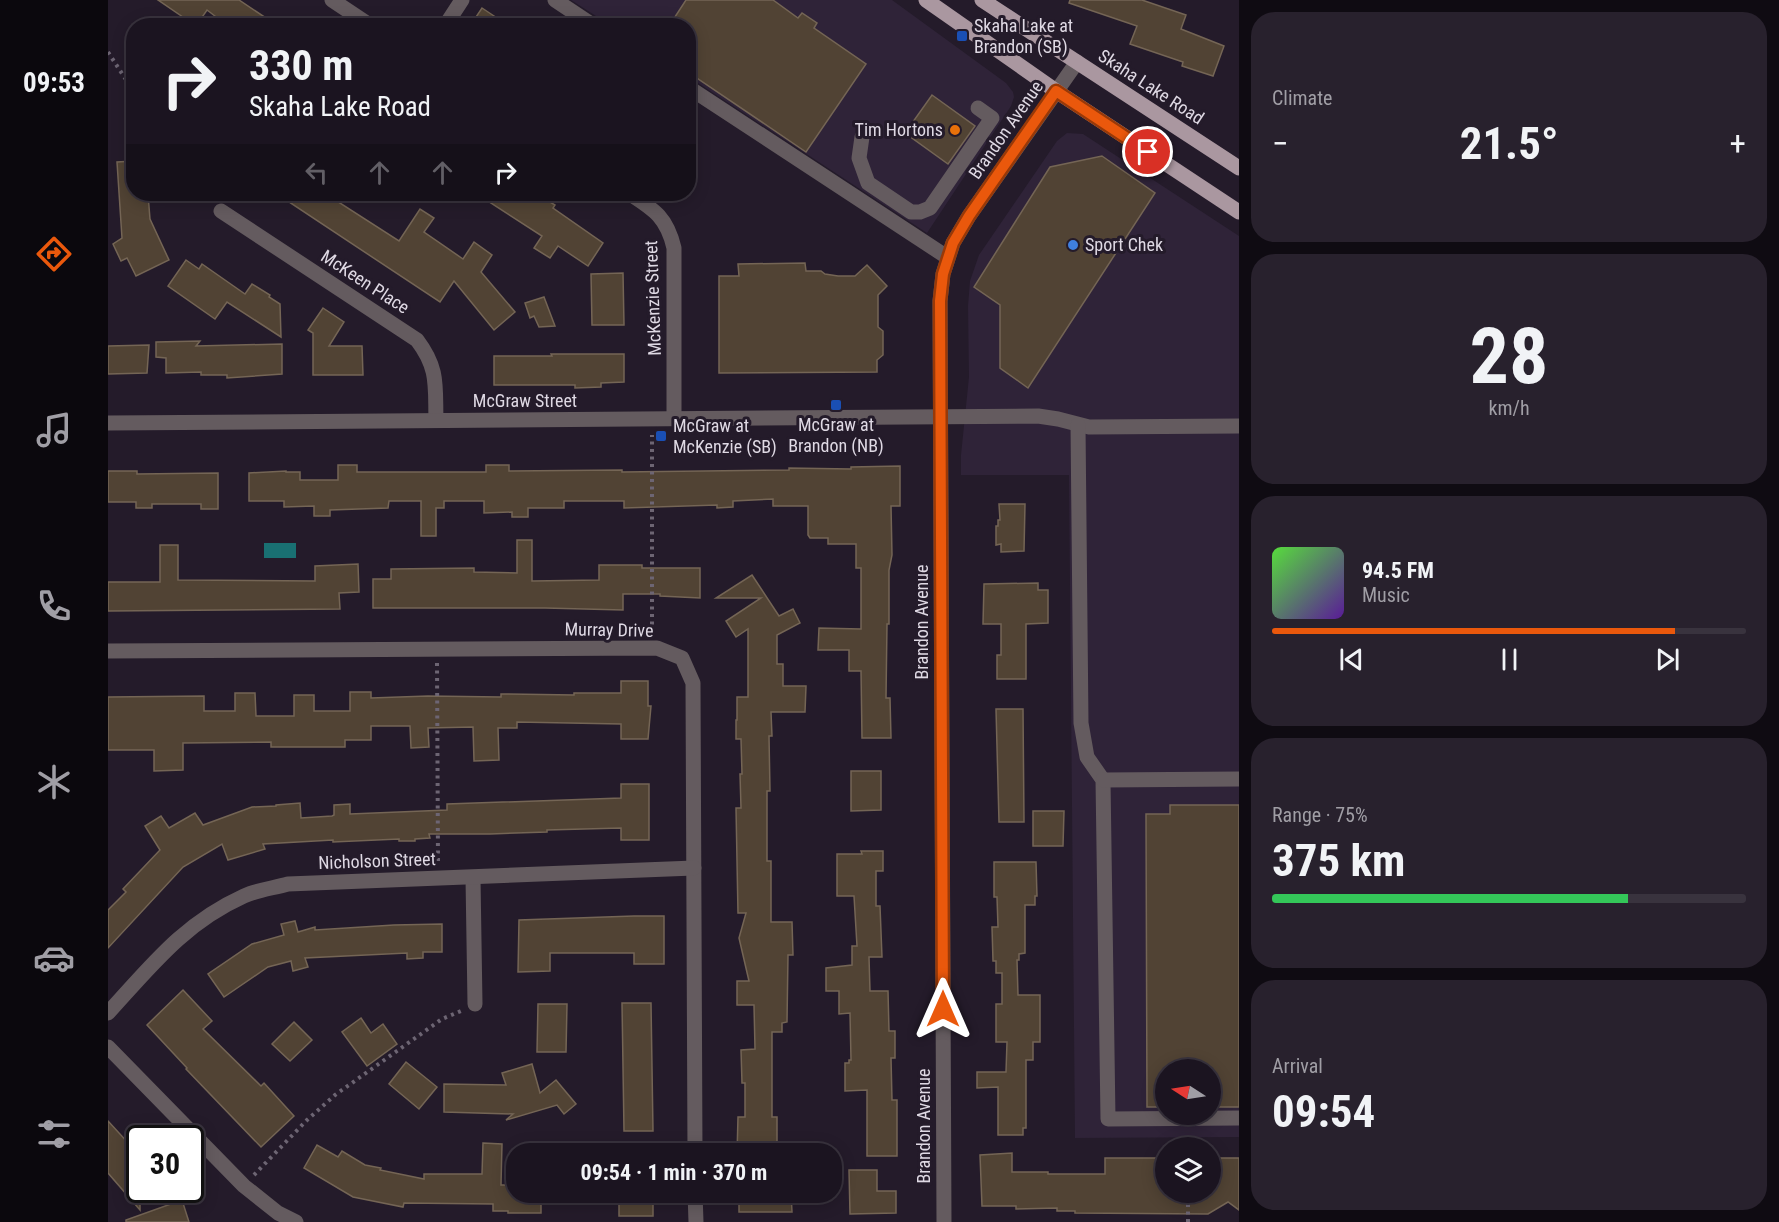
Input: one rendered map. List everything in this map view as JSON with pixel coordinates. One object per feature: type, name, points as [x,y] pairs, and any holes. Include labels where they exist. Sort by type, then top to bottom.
[{"type":"main road","points":[[926,0],[1056,91],[1239,212]]},
{"type":"main road","name":"Skaha Lake Road","points":[[982,0],[1237,164]]},
{"type":"street","points":[[332,0],[359,18]]},
{"type":"street","points":[[450,18],[462,0]]},
{"type":"street","points":[[555,0],[582,18]]},
{"type":"street","name":"Brandon Avenue","points":[[944,1222],[940,301],[943,274],[953,243],[969,216],[1077,62]]},
{"type":"street","points":[[696,92],[947,257]]},
{"type":"street","points":[[862,137],[859,158],[868,183],[911,212],[920,212],[930,208],[992,118],[978,108]]},
{"type":"street","name":"McKenzie Street","points":[[641,201],[663,218],[670,230],[674,248],[674,419]]},
{"type":"street","name":"McKeen Place","points":[[221,210],[417,340],[428,354],[434,373],[436,420]]},
{"type":"street","name":"McGraw Street","points":[[108,423],[1038,416],[1089,427],[1239,426]]},
{"type":"street","points":[[1078,425],[1081,723],[1087,757],[1103,780],[1108,1119],[1239,1118]]},
{"type":"street","name":"Murray Drive","points":[[108,651],[657,648],[682,658],[693,683],[695,1143]]},
{"type":"street","points":[[1103,780],[1239,779]]},
{"type":"street","name":"Nicholson Street","points":[[108,1013],[177,939],[206,916],[245,896],[288,884],[694,868]]},
{"type":"street","points":[[473,878],[475,1004]]},
{"type":"street","points":[[108,1047],[244,1186],[278,1213],[296,1222]]},
{"type":"street","points":[[695,1203],[696,1222]]},
{"type":"path","points":[[108,52],[126,80]]},
{"type":"path","points":[[652,419],[652,648]]},
{"type":"path","points":[[437,649],[438,879]]},
{"type":"path","points":[[244,1186],[307,1120],[336,1095],[442,1020],[475,1004]]},
{"type":"path","points":[[1188,1203],[1188,1222]]},
{"type":"shaded area","points":[[571,0],[892,0],[1006,83],[1014,97],[1011,106],[927,233],[696,82],[696,18],[599,18]]},
{"type":"shaded area","points":[[1067,133],[1083,134],[1239,236],[1239,1137],[1075,1138],[1069,475],[961,475],[969,377],[970,281],[979,255],[1057,141]]},
{"type":"shaded area","points":[[264,543],[296,543],[296,558],[264,558]]},
{"type":"building","points":[[158,0],[239,0],[266,18],[218,18],[207,10],[202,18],[184,18]]},
{"type":"building","points":[[686,0],[773,0],[798,18],[802,13],[817,23],[814,28],[866,64],[806,152],[696,77],[696,18],[674,18]]},
{"type":"building","points":[[1070,0],[1142,0],[1186,15],[1181,29],[1224,46],[1213,76],[1182,66],[1183,62],[1130,44],[1137,26],[1069,3]]},
{"type":"building","points":[[482,8],[497,18],[475,18]]},
{"type":"building","points":[[932,95],[975,126],[948,164],[905,133]]},
{"type":"building","points":[[1102,156],[1155,193],[1028,388],[1000,368],[1000,305],[974,287],[1050,167]]},
{"type":"building","points":[[126,161],[126,201],[149,201],[150,219],[169,260],[136,276],[127,258],[121,261],[113,244],[122,238],[117,162]]},
{"type":"building","points":[[288,201],[337,201],[399,241],[420,209],[434,218],[424,232],[463,259],[474,242],[492,255],[481,272],[515,312],[494,330],[454,281],[440,302]]},
{"type":"building","points":[[488,201],[548,201],[555,205],[553,208],[603,243],[588,266],[558,246],[550,258],[534,248],[542,236]]},
{"type":"building","points":[[186,260],[199,269],[202,264],[245,294],[252,284],[270,295],[269,297],[280,304],[281,337],[227,302],[215,319],[168,286]]},
{"type":"building","points":[[805,263],[806,271],[821,271],[838,276],[855,276],[867,265],[887,286],[878,295],[878,327],[883,331],[883,355],[877,360],[877,372],[719,373],[719,276],[739,276],[738,264]]},
{"type":"building","points":[[623,273],[624,325],[592,325],[591,274]]},
{"type":"building","points":[[544,297],[555,326],[539,327],[534,316],[530,318],[525,303]]},
{"type":"building","points":[[323,308],[344,322],[329,346],[362,346],[363,375],[313,375],[313,333],[308,330]]},
{"type":"building","points":[[200,341],[196,346],[282,344],[282,374],[227,378],[227,375],[201,375],[201,372],[166,373],[166,358],[156,357],[156,342]]},
{"type":"building","points":[[149,345],[147,373],[108,374],[108,346]]},
{"type":"building","points":[[551,354],[624,354],[624,382],[601,383],[601,387],[575,388],[575,385],[494,385],[494,356],[552,356]]},
{"type":"building","points":[[338,465],[357,465],[357,472],[486,472],[486,465],[509,465],[509,471],[622,470],[622,472],[789,470],[789,468],[851,469],[851,467],[900,466],[900,506],[891,506],[892,555],[889,570],[889,624],[887,624],[886,698],[890,698],[891,738],[862,738],[861,671],[849,671],[849,650],[818,650],[819,628],[861,629],[861,568],[856,568],[856,544],[828,544],[828,538],[810,538],[808,535],[808,506],[773,506],[773,499],[733,501],[733,507],[717,508],[717,505],[624,508],[624,501],[564,501],[564,508],[528,508],[528,517],[512,517],[512,512],[484,513],[484,501],[444,501],[444,508],[436,508],[436,536],[421,536],[421,501],[389,501],[388,508],[330,510],[330,516],[314,516],[314,506],[284,507],[284,501],[249,501],[249,473],[300,472],[300,480],[338,480]]},
{"type":"building","points":[[108,471],[137,471],[137,474],[218,473],[218,509],[201,509],[201,504],[152,504],[152,508],[136,508],[136,502],[108,502]]},
{"type":"building","points":[[999,504],[1025,504],[1024,551],[1001,552],[1001,544],[996,545],[996,526],[1000,520]]},
{"type":"building","points":[[517,540],[532,540],[532,581],[599,580],[599,565],[700,568],[700,598],[660,596],[660,594],[623,594],[623,610],[373,608],[373,579],[391,579],[391,569],[474,568],[474,572],[517,573]]},
{"type":"building","points":[[160,545],[178,545],[178,580],[315,581],[315,566],[358,564],[359,592],[339,593],[340,609],[108,611],[108,582],[160,582]]},
{"type":"building","points":[[752,575],[779,616],[793,609],[800,623],[777,635],[777,664],[783,664],[783,686],[806,686],[805,712],[771,712],[772,736],[769,736],[770,791],[767,791],[767,861],[771,861],[771,922],[792,922],[793,955],[788,955],[787,1022],[782,1023],[782,1032],[772,1032],[772,1117],[777,1117],[777,1143],[737,1143],[738,1117],[745,1117],[745,1083],[742,1083],[741,1050],[755,1049],[754,1005],[737,1005],[737,981],[749,981],[739,938],[746,913],[738,913],[736,808],[741,808],[740,774],[742,774],[741,739],[736,739],[737,697],[748,697],[748,629],[736,637],[726,621],[761,598],[716,598]]},
{"type":"building","points":[[1038,583],[1038,590],[1048,590],[1048,623],[1026,624],[1026,679],[997,679],[997,655],[1001,655],[1001,624],[983,624],[984,584]]},
{"type":"building","points":[[621,681],[648,681],[648,706],[651,706],[648,739],[621,739],[621,724],[517,722],[517,728],[498,728],[499,760],[474,761],[473,727],[428,728],[429,747],[411,748],[410,726],[371,726],[371,740],[345,740],[345,747],[271,747],[271,742],[183,743],[183,770],[154,771],[154,750],[108,750],[108,697],[204,696],[204,711],[235,711],[235,693],[255,693],[256,716],[294,716],[294,695],[314,695],[314,711],[350,711],[350,692],[371,692],[371,698],[501,697],[501,694],[574,695],[574,693],[621,693]]},
{"type":"building","points":[[996,709],[1023,709],[1024,822],[999,822]]},
{"type":"building","points":[[851,771],[881,771],[881,810],[851,811]]},
{"type":"building","points":[[621,784],[649,784],[649,840],[621,840],[621,828],[490,834],[429,834],[430,838],[415,839],[415,841],[399,841],[399,839],[333,842],[333,840],[263,844],[265,849],[228,860],[222,844],[183,867],[108,948],[108,910],[126,892],[123,889],[160,850],[145,826],[161,816],[169,828],[195,813],[203,825],[252,807],[300,803],[301,818],[332,816],[334,805],[350,804],[350,814],[447,810],[447,804],[621,798]]},
{"type":"building","points":[[1170,805],[1239,805],[1239,1107],[1221,1107],[1221,1059],[1155,1059],[1155,1107],[1147,1107],[1146,814],[1170,814]]},
{"type":"building","points":[[1033,811],[1064,811],[1063,846],[1033,846]]},
{"type":"building","points":[[861,851],[883,851],[883,871],[876,871],[876,906],[880,906],[882,957],[869,957],[870,991],[888,991],[889,1031],[895,1031],[895,1058],[891,1058],[892,1100],[897,1100],[897,1156],[867,1156],[867,1090],[845,1091],[845,1063],[851,1060],[850,1013],[839,1014],[839,991],[826,991],[826,968],[852,965],[852,946],[857,946],[854,896],[837,896],[837,854],[862,854]]},
{"type":"building","points":[[994,862],[1036,862],[1037,896],[1035,896],[1035,905],[1025,905],[1025,953],[1019,954],[1019,960],[1017,960],[1018,995],[1040,995],[1040,1042],[1033,1042],[1033,1060],[1026,1060],[1026,1128],[1023,1128],[1023,1135],[998,1135],[998,1087],[977,1088],[977,1072],[1006,1072],[1007,1042],[996,1042],[996,1004],[1002,1004],[1002,973],[996,973],[996,961],[993,961],[992,927],[998,927],[997,897],[994,897]]},
{"type":"building","points":[[664,916],[664,964],[634,964],[634,953],[550,953],[550,971],[518,972],[519,920]]},
{"type":"building","points":[[295,921],[298,932],[315,927],[315,930],[442,924],[442,952],[423,952],[423,958],[407,959],[407,953],[305,958],[308,967],[293,971],[291,961],[268,967],[224,997],[208,974],[252,944],[284,935],[281,924]]},
{"type":"building","points":[[183,990],[212,1021],[203,1029],[261,1086],[264,1083],[294,1116],[261,1147],[147,1025]]},
{"type":"building","points":[[622,1003],[651,1003],[653,1131],[624,1131]]},
{"type":"building","points":[[538,1004],[567,1004],[566,1052],[537,1052]]},
{"type":"building","points":[[361,1018],[371,1033],[383,1024],[397,1044],[367,1066],[342,1032]]},
{"type":"building","points":[[294,1022],[312,1040],[290,1061],[272,1044]]},
{"type":"building","points":[[406,1062],[437,1087],[419,1109],[389,1084]]},
{"type":"building","points":[[532,1064],[540,1093],[556,1080],[576,1104],[564,1114],[557,1105],[506,1120],[513,1114],[444,1112],[444,1084],[506,1085],[502,1073]]},
{"type":"building","points":[[108,1121],[126,1141],[126,1194],[108,1173]]},
{"type":"building","points":[[483,1143],[502,1144],[501,1185],[506,1185],[506,1203],[541,1203],[541,1213],[493,1211],[493,1204],[404,1203],[403,1207],[353,1197],[304,1168],[317,1145],[338,1157],[342,1151],[365,1165],[424,1179],[424,1174],[482,1174]]},
{"type":"building","points":[[1012,1153],[1012,1172],[1048,1172],[1048,1174],[1105,1174],[1105,1158],[1155,1158],[1155,1203],[1221,1203],[1221,1158],[1239,1158],[1239,1210],[1228,1202],[1208,1214],[1075,1213],[1075,1211],[1057,1211],[1057,1208],[1016,1209],[1016,1206],[982,1206],[980,1155]]},
{"type":"building","points":[[849,1170],[877,1170],[877,1191],[896,1191],[896,1213],[850,1214]]},
{"type":"building","points":[[174,1203],[183,1203],[189,1222],[126,1222],[126,1220]]},
{"type":"building","points":[[619,1203],[653,1203],[653,1216],[619,1216]]},
{"type":"building","points":[[739,1203],[792,1203],[792,1212],[739,1212]]},
{"type":"place","name":"Skaha Lake at Brandon (SB)","points":[[962,36]]},
{"type":"place","name":"Tim Hortons","points":[[955,130]]},
{"type":"place","name":"Sport Chek","points":[[1073,245]]},
{"type":"place","name":"McGraw at Brandon (NB)","points":[[836,405]]},
{"type":"place","name":"McGraw at McKenzie (SB)","points":[[661,436]]},
{"type":"route","points":[[943,1009],[940,301],[947,257],[969,216],[1056,91],[1148,152]]}]
